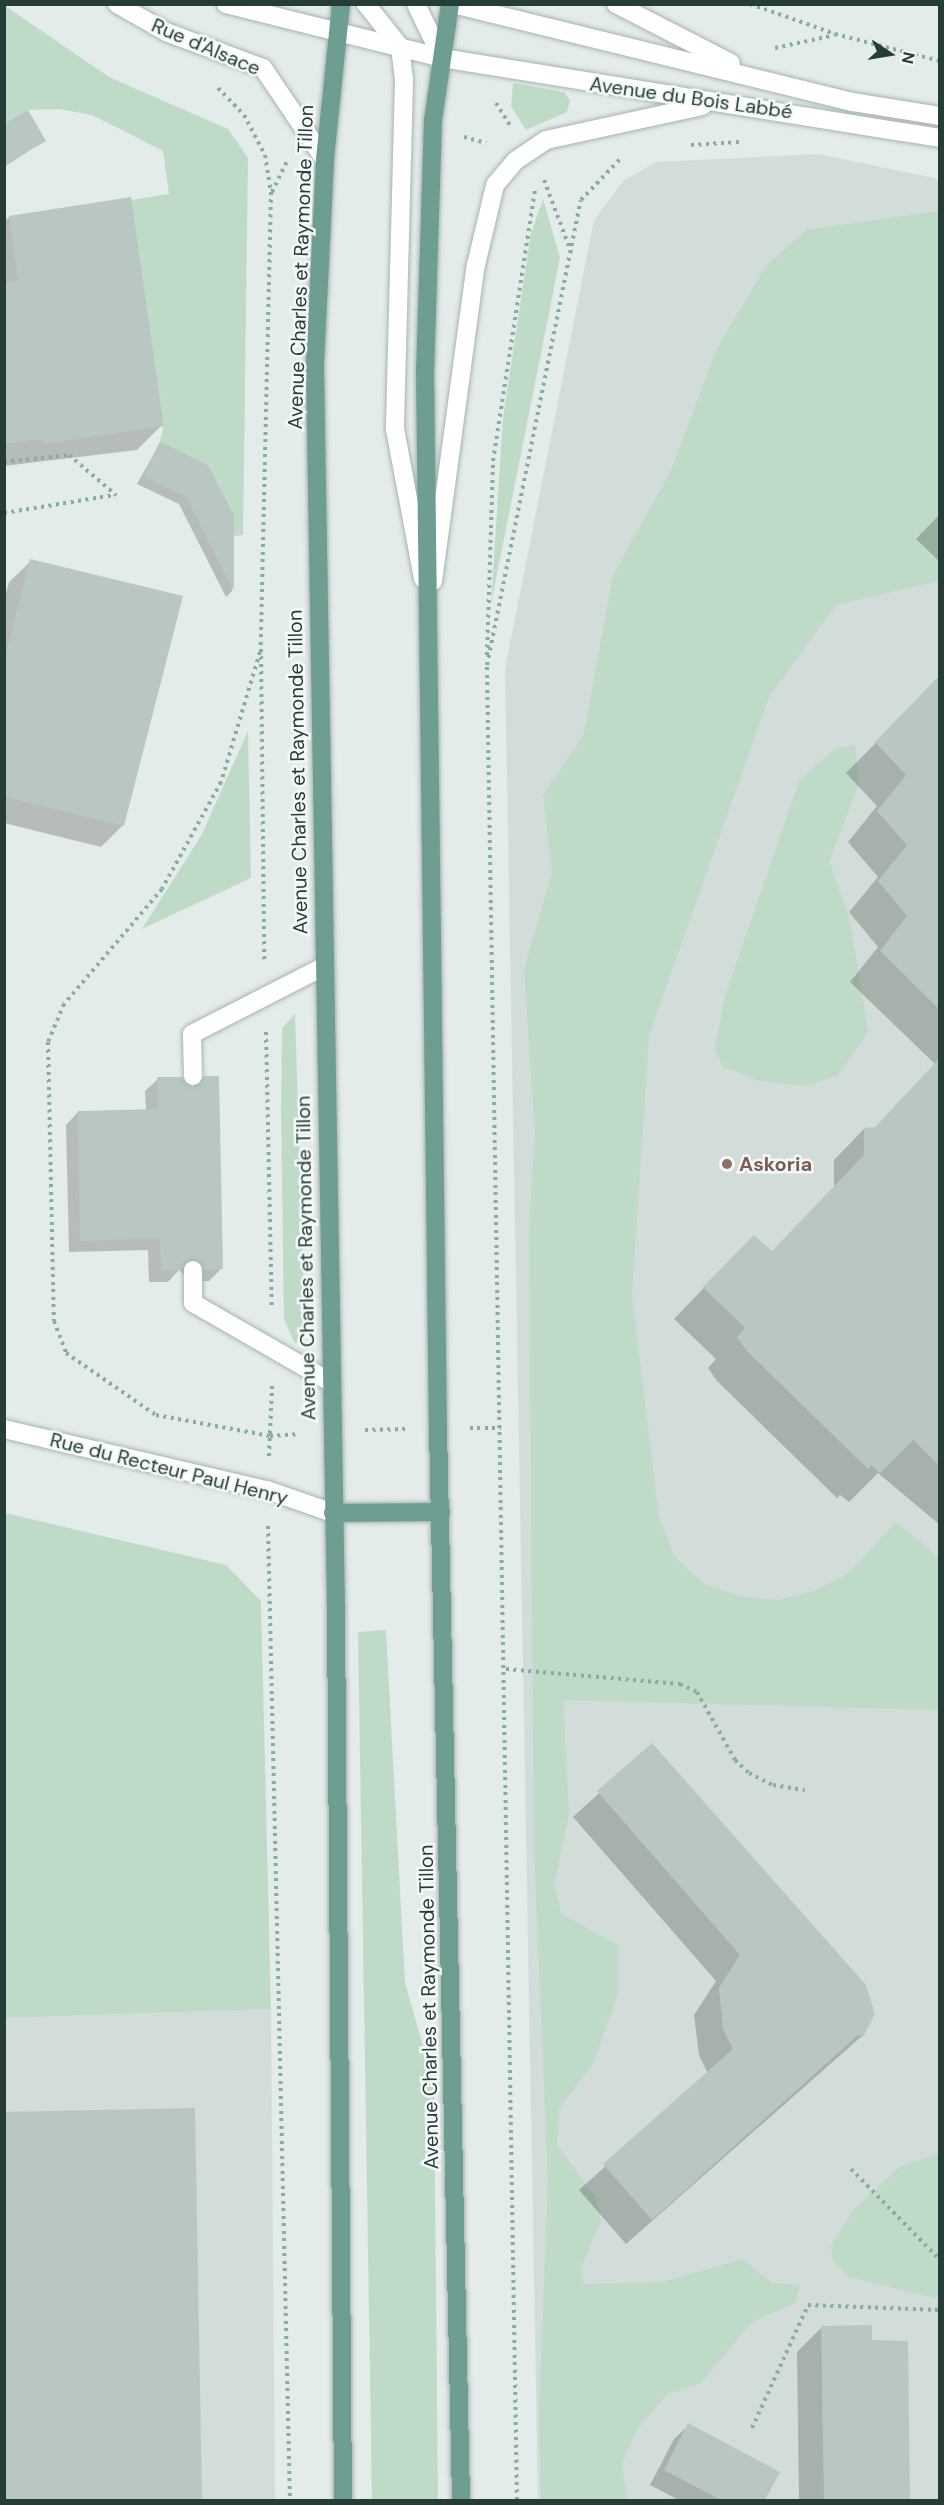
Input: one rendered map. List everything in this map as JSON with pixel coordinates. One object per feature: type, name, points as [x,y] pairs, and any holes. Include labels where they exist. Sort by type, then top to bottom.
[{"type":"main road","name":"Avenue Charles et Raymonde Tillon","points":[[342,4],[325,160],[315,368],[323,967],[332,1383],[343,2500]]},
{"type":"main road","name":"Avenue Charles et Raymonde Tillon","points":[[451,4],[432,141],[425,370],[438,1428],[461,2500]]},
{"type":"main road","points":[[333,1513],[441,1512]]},
{"type":"street","name":"Rue d'Alsace","points":[[117,4],[166,32],[263,68],[325,160]]},
{"type":"street","points":[[226,4],[442,58]]},
{"type":"street","points":[[366,4],[400,47]]},
{"type":"street","points":[[416,4],[442,58]]},
{"type":"street","name":"Avenue du Bois Labbé","points":[[451,4],[748,74],[853,102],[939,116]]},
{"type":"street","name":"Avenue du Bois Labbé","points":[[616,4],[748,74]]},
{"type":"street","name":"Avenue Charles et Raymonde Tillon","points":[[400,47],[404,91],[395,429],[428,609]]},
{"type":"street","name":"Avenue du Bois Labbé","points":[[442,58],[939,138]]},
{"type":"street","name":"Avenue Charles et Raymonde Tillon","points":[[428,609],[476,265],[495,184],[515,161],[546,141],[721,103]]},
{"type":"street","points":[[193,1076],[192,1034],[323,967]]},
{"type":"street","points":[[193,1270],[193,1303],[332,1383]]},
{"type":"street","name":"Rue du Recteur Paul Henry","points":[[4,1429],[267,1490],[333,1513]]},
{"type":"path","points":[[750,4],[835,34],[939,61]]},
{"type":"path","points":[[748,74],[777,45],[835,34]]},
{"type":"path","points":[[213,82],[244,115],[266,155],[272,192]]},
{"type":"path","points":[[677,146],[746,142]]},
{"type":"path","points":[[517,2500],[506,1670],[487,665],[581,200],[631,149]]},
{"type":"path","points":[[544,179],[571,252]]},
{"type":"path","points":[[4,462],[69,455],[116,495],[4,513]]},
{"type":"path","points":[[261,649],[221,782],[162,889],[64,1005],[48,1042],[54,1321],[66,1353],[156,1415],[270,1436],[332,1431],[501,1428]]},
{"type":"path","points":[[506,1670],[680,1684],[697,1692],[735,1760],[749,1773],[773,1785],[805,1790]]},
{"type":"path","points":[[851,2169],[939,2260]]},
{"type":"path","points":[[752,2428],[808,2305],[939,2310]]},
{"type":"shaded area","name":"Askoria","points":[[818,154],[939,179],[939,2500],[538,2500],[505,669],[594,220],[624,180],[657,162]]},
{"type":"shaded area","points":[[271,2009],[275,2500],[5,2500],[4,2018]]},
{"type":"green space","points":[[4,5],[109,77],[228,129],[248,158],[243,535],[234,536],[234,515],[216,480],[194,458],[160,441],[164,425],[131,200],[169,194],[163,151],[92,115],[59,109],[28,110],[5,124]]},
{"type":"green space","points":[[513,83],[564,92],[570,100],[567,112],[526,130],[511,106]]},
{"type":"green space","points":[[543,199],[560,258],[491,604],[503,418],[531,233]]},
{"type":"green space","points":[[939,211],[939,581],[836,605],[769,697],[649,1035],[632,1295],[659,1518],[675,1557],[704,1584],[739,1596],[777,1600],[817,1590],[850,1572],[896,1522],[939,1558],[939,1710],[563,1700],[569,1814],[554,1885],[561,1914],[618,1945],[618,1994],[593,2064],[559,2108],[557,2145],[596,2197],[601,2221],[581,2267],[583,2284],[663,2282],[743,2259],[772,2283],[800,2285],[795,2303],[751,2323],[701,2383],[668,2394],[638,2428],[622,2463],[627,2500],[541,2500],[539,2412],[548,2181],[534,1848],[529,1230],[535,1134],[524,970],[552,873],[543,795],[584,734],[613,575],[671,471],[717,348],[766,266],[806,230]]},
{"type":"green space","points":[[248,731],[251,878],[142,929],[201,836]]},
{"type":"green space","points":[[855,745],[859,784],[829,861],[849,916],[868,1032],[838,1075],[805,1086],[760,1081],[723,1067],[715,1048],[724,999],[799,782],[834,749]]},
{"type":"green space","points":[[295,1013],[305,1332],[295,1344],[284,1319],[281,1111],[282,1029]]},
{"type":"green space","points":[[5,1513],[226,1565],[261,1601],[271,2009],[5,2018]]},
{"type":"green space","points":[[386,1630],[405,1983],[434,2084],[438,2500],[372,2500],[358,1632]]},
{"type":"green space","points":[[939,2153],[939,2299],[849,2277],[833,2261],[831,2246],[850,2214],[899,2167]]},
{"type":"building","points":[[28,110],[46,141],[4,165],[4,124]]},
{"type":"building","points":[[131,197],[164,426],[43,444],[42,439],[4,444],[4,282],[18,281],[9,216]]},
{"type":"building","points":[[160,441],[208,465],[234,515],[234,591],[186,497],[143,477]]},
{"type":"building","points":[[30,559],[183,596],[124,826],[4,797],[4,662]]},
{"type":"building","points":[[939,676],[939,1009],[880,951],[907,916],[878,881],[907,845],[877,811],[906,775],[875,742]]},
{"type":"building","points":[[939,1059],[939,1465],[913,1440],[880,1473],[871,1465],[868,1469],[747,1351],[737,1337],[745,1328],[703,1287],[754,1235],[772,1251],[864,1155],[864,1128],[875,1127]]},
{"type":"building","points":[[204,1076],[219,1076],[223,1269],[204,1270],[192,1259],[182,1270],[161,1270],[160,1238],[80,1241],[78,1111],[158,1109],[157,1077],[182,1077],[193,1087]]},
{"type":"building","points":[[652,1743],[866,1985],[875,2014],[863,2037],[858,2035],[652,2220],[603,2164],[733,2049],[723,2029],[719,1988],[740,1955],[597,1791]]},
{"type":"building","points":[[195,2108],[202,2500],[4,2500],[4,2112]]},
{"type":"building","points":[[872,2325],[872,2340],[908,2341],[910,2500],[824,2500],[821,2326]]},
{"type":"building","points":[[688,2423],[780,2472],[765,2500],[721,2500],[664,2470]]},
{"type":"place","name":"Askoria","points":[[727,1164]]}]
